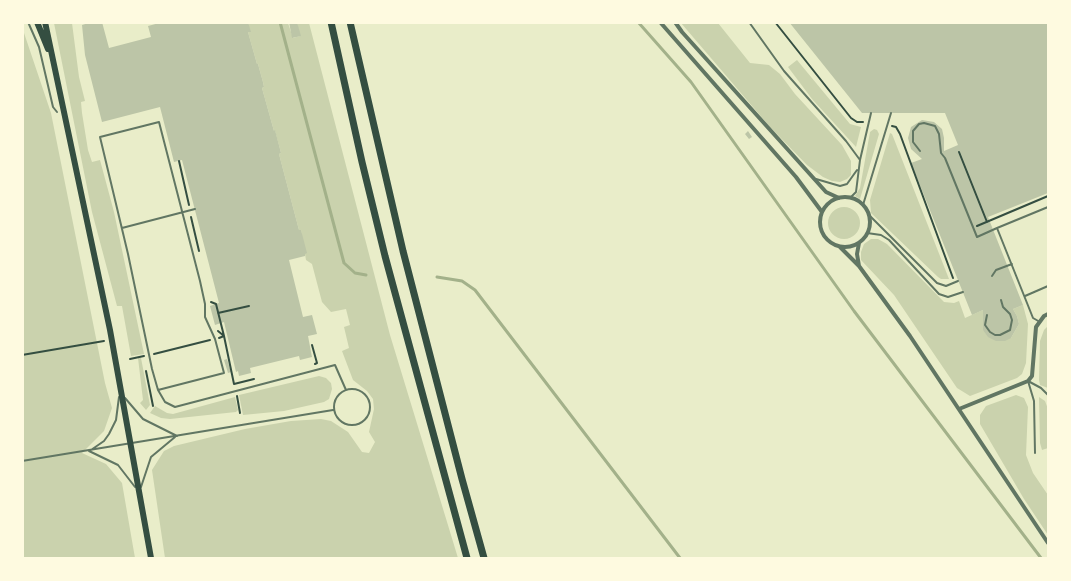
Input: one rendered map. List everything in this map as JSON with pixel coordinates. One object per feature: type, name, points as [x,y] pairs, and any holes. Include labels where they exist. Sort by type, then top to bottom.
[{"type":"highway","points":[[331,22],[385,256],[467,558]]},
{"type":"highway","points":[[350,22],[398,234],[484,558]]},
{"type":"main road","points":[[37,22],[54,64]]},
{"type":"main road","points":[[45,22],[111,340],[151,558]]},
{"type":"street","points":[[660,22],[796,177],[822,212]]},
{"type":"street","points":[[675,22],[826,192],[839,198]]},
{"type":"street","points":[[859,266],[857,254],[859,243],[867,233],[870,222],[868,214],[863,205],[850,198],[839,198],[830,202],[822,212],[820,221],[821,232],[828,241],[840,247],[859,266],[910,336],[1048,543]]},
{"type":"street","points":[[840,247],[859,243]]},
{"type":"street","points":[[959,409],[1028,381],[1032,376],[1036,327],[1044,316],[1048,314]]},
{"type":"lane","points":[[28,22],[39,47],[53,107],[57,112]]},
{"type":"lane","points":[[749,22],[784,71],[860,160]]},
{"type":"lane","points":[[850,198],[856,192],[860,160],[871,113]]},
{"type":"lane","points":[[863,205],[891,114]]},
{"type":"lane","points":[[158,390],[224,373],[215,339],[205,317],[205,304],[200,281],[159,122],[100,138],[158,390],[164,402],[175,407],[336,365],[346,390]]},
{"type":"lane","points":[[920,151],[913,142],[913,131],[919,124],[930,124],[934,126],[939,134],[938,140],[941,153],[945,158],[977,237],[1048,207]]},
{"type":"lane","points":[[813,178],[840,186],[848,184],[859,168]]},
{"type":"lane","points":[[122,228],[195,209]]},
{"type":"lane","points":[[868,214],[937,283],[946,286],[958,282]]},
{"type":"lane","points":[[997,228],[1033,318],[1040,322]]},
{"type":"lane","points":[[867,233],[881,235],[889,240],[940,294],[948,297],[963,292]]},
{"type":"lane","points":[[992,276],[996,270],[1012,264]]},
{"type":"lane","points":[[1025,296],[1048,286]]},
{"type":"lane","points":[[987,315],[985,320],[987,329],[995,335],[1005,334],[1010,330],[1012,320],[1000,300]]},
{"type":"lane","points":[[1028,381],[1041,388],[1048,396]]},
{"type":"lane","points":[[1028,381],[1034,401],[1035,453]]},
{"type":"lane","points":[[346,390],[358,390],[367,397],[370,408],[366,418],[357,425],[344,424],[339,421],[333,410],[333,405],[338,396],[346,390]]},
{"type":"lane","points":[[120,393],[143,418],[177,436]]},
{"type":"lane","points":[[90,451],[104,441],[109,434],[116,420],[120,393]]},
{"type":"lane","points":[[22,461],[90,451],[220,427],[333,410]]},
{"type":"lane","points":[[139,492],[151,457],[177,436]]},
{"type":"lane","points":[[90,451],[118,465],[139,492]]},
{"type":"path","points":[[775,22],[851,118],[857,122],[868,122]]},
{"type":"path","points":[[888,124],[896,127],[900,134],[953,279]]},
{"type":"path","points":[[959,152],[987,222]]},
{"type":"path","points":[[978,226],[1033,200],[1048,196]]},
{"type":"path","points":[[218,313],[249,306]]},
{"type":"path","points":[[224,336],[234,384],[262,377]]},
{"type":"path","points":[[22,355],[111,340]]},
{"type":"path","points":[[308,366],[317,364],[312,345]]},
{"type":"path","points":[[130,359],[143,356]]},
{"type":"path","points":[[144,364],[153,406]]},
{"type":"path","points":[[237,396],[240,413]]},
{"type":"green space","points":[[54,23],[72,23],[79,77],[85,101],[81,102],[88,150],[92,162],[100,160],[114,212],[144,354],[131,356],[122,306],[117,306],[92,212]]},
{"type":"green space","points":[[248,23],[288,23],[293,38],[300,36],[297,23],[309,23],[390,335],[458,558],[165,558],[152,470],[164,451],[174,446],[245,429],[291,421],[321,419],[331,421],[348,432],[362,452],[369,453],[375,442],[369,432],[374,409],[373,399],[367,391],[353,380],[342,351],[349,348],[344,327],[350,325],[346,309],[331,312],[322,302],[312,264],[306,260],[301,230],[299,230],[279,154],[281,153],[280,149],[262,88],[264,87],[263,82],[248,32],[250,32]]},
{"type":"green space","points":[[681,23],[718,23],[750,63],[769,65],[780,74],[795,94],[842,145],[851,161],[851,175],[840,182],[832,181],[807,165],[770,127]]},
{"type":"green space","points":[[22,27],[51,113],[105,383],[112,408],[104,431],[82,453],[106,464],[122,483],[135,558],[23,558]]},
{"type":"green space","points":[[797,60],[850,124],[861,127],[856,147],[812,99],[788,67]]},
{"type":"green space","points":[[874,129],[879,134],[860,199],[855,196],[860,188],[870,132]]},
{"type":"green space","points":[[890,133],[949,279],[938,277],[871,213],[870,200]]},
{"type":"green space","points":[[844,207],[850,208],[855,212],[859,217],[859,229],[855,234],[850,238],[844,239],[838,238],[833,234],[829,229],[828,223],[829,217],[833,212],[838,208]]},
{"type":"green space","points":[[871,239],[878,239],[887,244],[944,302],[954,303],[959,301],[965,318],[983,310],[983,330],[1011,338],[1019,324],[1013,309],[1023,305],[1028,324],[1026,363],[1022,374],[1017,378],[970,396],[957,388],[894,295],[861,260],[864,244]]},
{"type":"green space","points":[[1048,326],[1048,388],[1040,385],[1039,380],[1040,341],[1044,330]]},
{"type":"green space","points":[[138,358],[141,358],[150,405],[146,410],[140,403],[143,400]]},
{"type":"green space","points":[[319,376],[326,378],[331,383],[332,389],[329,399],[324,402],[284,411],[243,415],[239,395]]},
{"type":"green space","points":[[1016,395],[1024,398],[1028,407],[1026,455],[1033,473],[1048,495],[1048,535],[1024,499],[980,424],[980,415],[986,406]]},
{"type":"green space","points":[[235,397],[238,410],[236,412],[170,419],[161,418],[150,413],[155,406],[167,413],[173,414]]},
{"type":"green space","points":[[1039,397],[1045,401],[1048,409],[1048,448],[1042,450],[1040,443]]},
{"type":"building","points":[[102,22],[109,48],[151,37],[148,26],[163,22],[248,22],[251,32],[248,32],[263,82],[264,87],[262,88],[280,149],[281,153],[279,154],[299,230],[301,230],[307,253],[305,256],[289,260],[303,317],[312,315],[317,334],[308,336],[312,357],[300,360],[299,356],[250,368],[251,373],[239,376],[238,371],[236,372],[224,322],[215,325],[210,306],[219,303],[182,160],[174,162],[160,107],[102,122],[85,55],[82,25]]},
{"type":"building","points":[[289,22],[297,22],[301,36],[292,38]]},
{"type":"building","points":[[789,22],[1048,22],[1048,193],[988,217],[1023,305],[1013,309],[1019,324],[1011,338],[1005,341],[996,341],[988,337],[983,330],[983,310],[972,315],[911,163],[922,159],[911,149],[908,138],[911,127],[922,120],[934,122],[942,129],[944,151],[958,145],[945,113],[862,113]]},
{"type":"building","points":[[748,131],[752,137],[749,139],[745,134]]},
{"type":"building","points":[[227,359],[231,372],[228,373],[224,360]]},
{"type":"waterway","points":[[280,22],[344,263],[355,273],[366,275]]},
{"type":"waterway","points":[[638,22],[691,82],[854,311],[1041,558]]},
{"type":"waterway","points":[[437,277],[462,281],[475,290],[680,558]]}]
